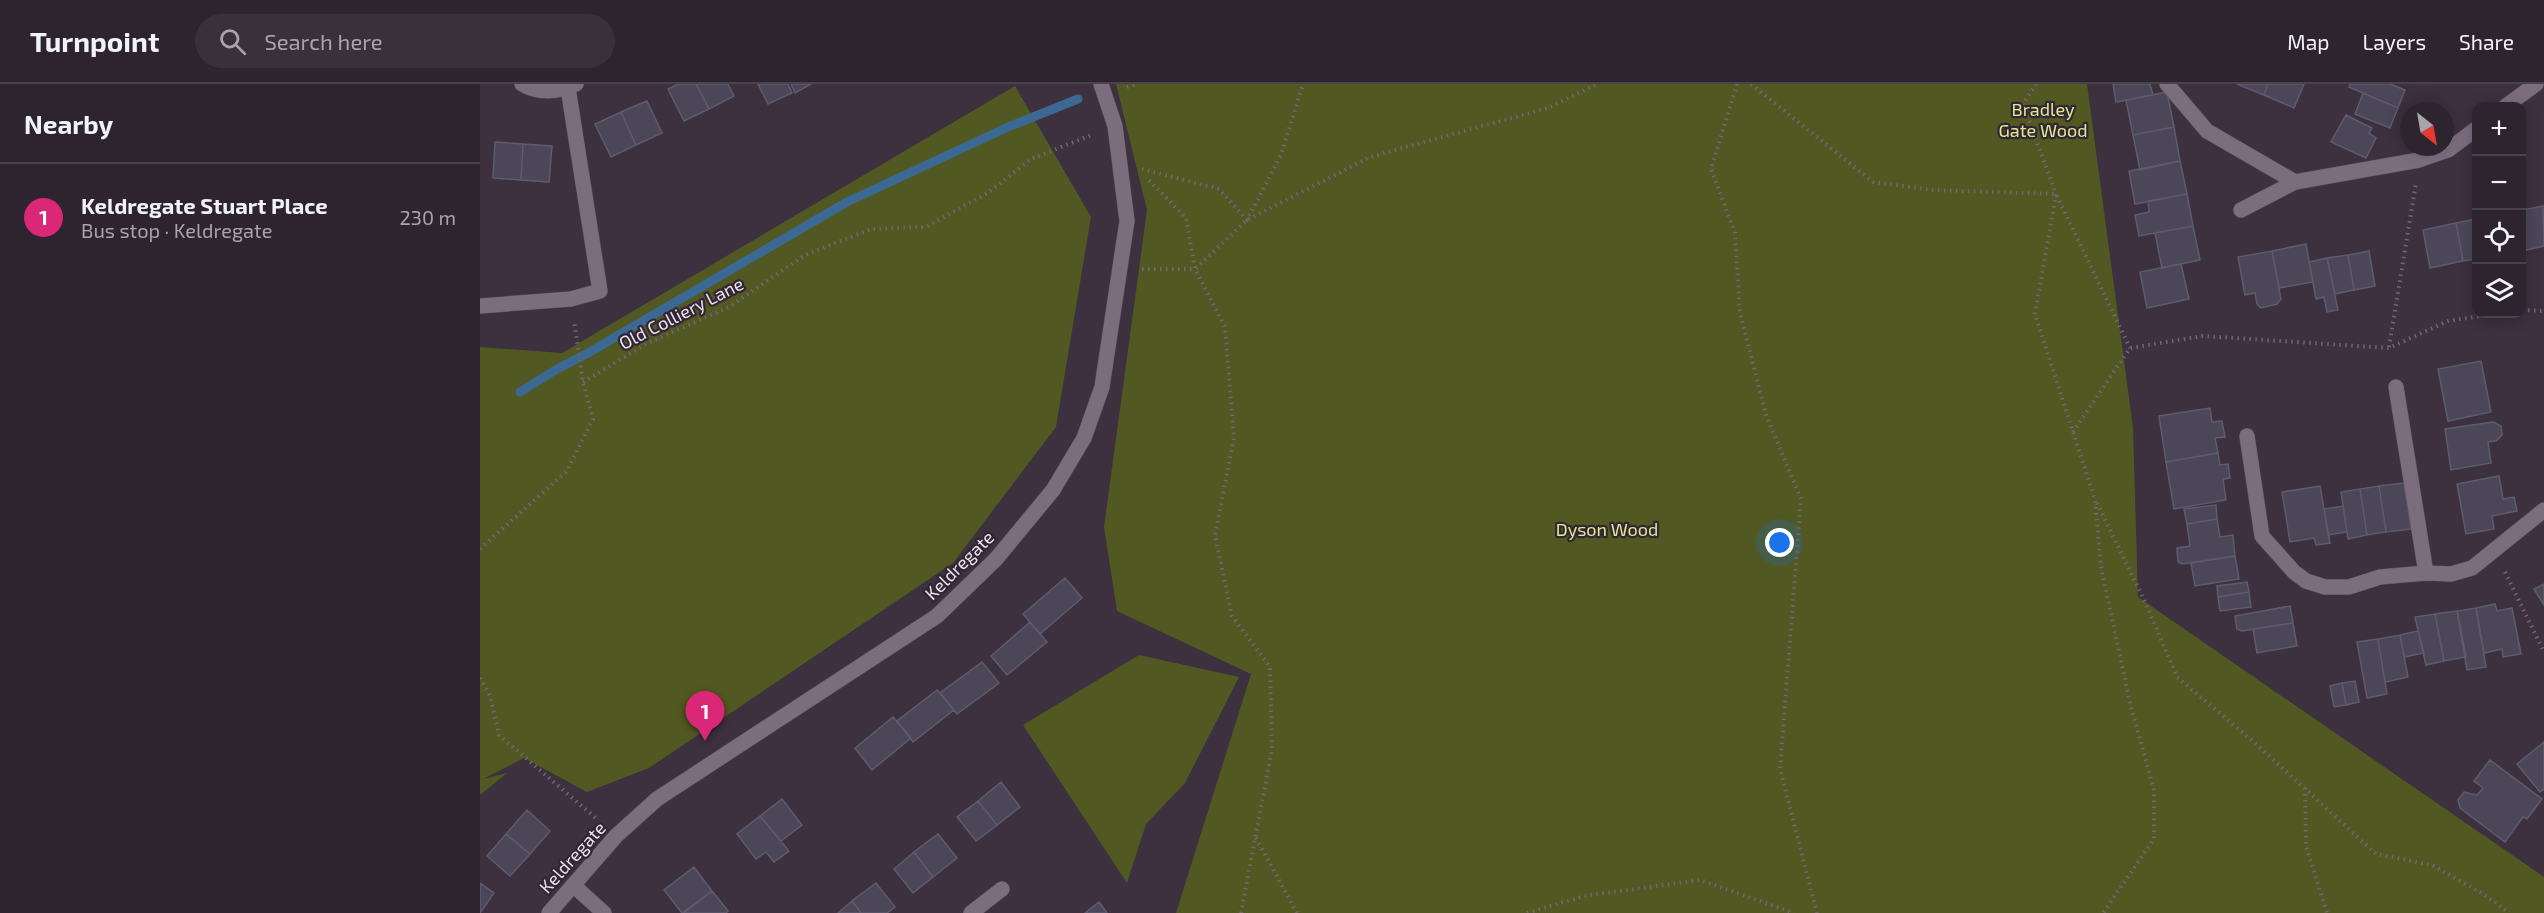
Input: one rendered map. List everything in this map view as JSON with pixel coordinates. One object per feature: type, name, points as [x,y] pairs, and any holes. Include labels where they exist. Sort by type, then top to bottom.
[{"type":"street","points":[[480,306],[571,299],[600,291],[572,86],[548,91],[530,89],[522,84]]},
{"type":"street","name":"Keldregate","points":[[549,913],[616,836],[657,799],[937,616],[996,559],[1053,490],[1084,438],[1102,387],[1127,221],[1115,126],[1101,84]]},
{"type":"street","points":[[2167,84],[2207,131],[2295,183]]},
{"type":"street","points":[[2511,102],[2536,84]]},
{"type":"street","points":[[2241,210],[2295,183],[2419,160],[2448,150],[2472,132]]},
{"type":"street","points":[[2396,387],[2426,573]]},
{"type":"street","points":[[2247,436],[2262,536],[2294,572],[2306,581],[2325,587],[2349,587],[2380,577],[2426,573],[2451,574],[2472,568],[2544,510]]},
{"type":"street","points":[[573,885],[604,913]]},
{"type":"street","points":[[971,913],[1002,889]]},
{"type":"path","points":[[1247,220],[1281,155],[1303,84]]},
{"type":"path","points":[[1120,270],[1195,268],[1247,220],[1370,157],[1548,108],[1597,84]]},
{"type":"path","points":[[1737,84],[1711,170],[1735,233],[1740,313],[1766,415],[1802,499],[1780,769],[1817,913]]},
{"type":"path","points":[[1751,84],[1873,182],[1933,190],[2056,194]]},
{"type":"path","points":[[2036,84],[2023,104],[2056,194],[2130,348]]},
{"type":"path","name":"Old Colliery Lane","points":[[583,382],[646,344],[729,307],[805,255],[872,229],[926,227],[989,192],[1031,159],[1115,126]]},
{"type":"path","points":[[2389,348],[2419,160]]},
{"type":"path","points":[[1241,913],[1272,749],[1270,667],[1232,616],[1215,535],[1234,438],[1225,327],[1195,268],[1186,218],[1135,167],[1219,189],[1247,220]]},
{"type":"path","points":[[2056,194],[2035,314],[2095,500],[2146,604],[2177,677],[2376,854],[2432,866],[2485,895],[2509,913]]},
{"type":"path","points":[[2526,310],[2544,311]]},
{"type":"path","points":[[2072,432],[2130,348],[2203,336],[2389,348],[2448,321],[2472,317]]},
{"type":"path","points":[[480,549],[566,472],[594,419],[583,382],[578,350]]},
{"type":"path","points":[[2095,500],[2101,567],[2130,703],[2154,790],[2154,839],[2103,913]]},
{"type":"path","points":[[2495,549],[2544,652]]},
{"type":"path","points":[[480,678],[490,696],[499,735],[616,836]]},
{"type":"path","points":[[2304,788],[2306,846],[2327,913]]},
{"type":"path","points":[[1256,837],[1297,913]]},
{"type":"path","points":[[1527,913],[1584,896],[1700,880],[1794,913]]},
{"type":"green space","name":"Dyson Wood","points":[[1116,84],[2087,84],[2133,428],[2138,597],[2544,877],[2544,913],[1176,913],[1251,674],[1117,611],[1104,527],[1147,210]]},
{"type":"green space","points":[[1015,86],[1091,217],[1056,427],[953,563],[649,768],[587,792],[524,758],[483,779],[507,773],[480,795],[480,347],[562,353]]},
{"type":"green space","points":[[1139,655],[1239,677],[1185,783],[1146,824],[1127,883],[1023,725]]},
{"type":"building","points":[[678,84],[696,84],[709,109],[684,121],[668,89]]},
{"type":"building","points":[[696,84],[728,84],[734,96],[709,109]]},
{"type":"building","points":[[758,84],[788,84],[792,93],[768,104]]},
{"type":"building","points":[[791,84],[811,84],[795,93]]},
{"type":"building","points":[[2113,84],[2150,84],[2153,95],[2116,102]]},
{"type":"building","points":[[2237,84],[2268,84],[2264,95]]},
{"type":"building","points":[[2268,84],[2304,84],[2294,108],[2264,95]]},
{"type":"building","points":[[2350,84],[2390,84],[2405,90],[2398,108],[2349,87]]},
{"type":"building","points":[[2167,92],[2174,127],[2133,135],[2126,100]]},
{"type":"building","points":[[2363,93],[2398,108],[2390,128],[2355,114]]},
{"type":"building","points":[[647,101],[662,133],[636,145],[621,112]]},
{"type":"building","points":[[621,112],[636,145],[611,157],[595,124]]},
{"type":"building","points":[[2346,115],[2372,128],[2369,133],[2376,138],[2366,158],[2331,142]]},
{"type":"building","points":[[2174,127],[2180,161],[2140,170],[2133,135]]},
{"type":"building","points":[[495,142],[523,144],[521,180],[493,178]]},
{"type":"building","points":[[523,144],[552,146],[549,182],[521,180]]},
{"type":"building","points":[[2180,161],[2187,194],[2135,204],[2129,171]]},
{"type":"building","points":[[2187,194],[2193,226],[2139,236],[2135,215],[2149,212],[2148,201]]},
{"type":"building","points":[[2543,206],[2544,246],[2526,250],[2526,209]]},
{"type":"building","points":[[2472,220],[2472,260],[2463,261],[2456,223]]},
{"type":"building","points":[[2456,223],[2463,261],[2430,268],[2423,230]]},
{"type":"building","points":[[2193,226],[2200,260],[2162,268],[2155,233]]},
{"type":"building","points":[[2306,244],[2313,282],[2279,288],[2272,251]]},
{"type":"building","points":[[2272,251],[2281,299],[2277,304],[2261,308],[2257,304],[2255,293],[2245,295],[2238,257]]},
{"type":"building","points":[[2369,251],[2375,286],[2354,290],[2348,255]]},
{"type":"building","points":[[2348,255],[2354,290],[2335,294],[2327,258]]},
{"type":"building","points":[[2327,258],[2338,310],[2327,312],[2324,297],[2316,299],[2309,262]]},
{"type":"building","points":[[2181,264],[2189,299],[2147,308],[2140,272]]},
{"type":"building","points":[[2481,361],[2491,412],[2448,421],[2438,369]]},
{"type":"building","points":[[2210,408],[2212,422],[2222,421],[2225,437],[2215,438],[2218,453],[2166,462],[2159,416]]},
{"type":"building","points":[[2493,422],[2501,426],[2502,435],[2496,441],[2488,442],[2491,463],[2451,470],[2445,429]]},
{"type":"building","points":[[2218,453],[2220,465],[2228,464],[2230,478],[2223,479],[2226,500],[2174,509],[2166,462]]},
{"type":"building","points":[[2499,476],[2503,499],[2514,497],[2517,511],[2492,516],[2494,529],[2466,534],[2457,484]]},
{"type":"building","points":[[2404,483],[2411,529],[2386,532],[2379,486]]},
{"type":"building","points":[[2320,486],[2330,543],[2316,545],[2314,538],[2290,542],[2282,492]]},
{"type":"building","points":[[2379,486],[2386,532],[2367,535],[2360,489]]},
{"type":"building","points":[[2360,489],[2367,535],[2348,539],[2341,492]]},
{"type":"building","points":[[2216,505],[2217,519],[2187,524],[2184,509]]},
{"type":"building","points":[[2343,506],[2347,532],[2328,535],[2324,509]]},
{"type":"building","points":[[2217,519],[2220,537],[2233,535],[2235,556],[2182,564],[2178,562],[2177,548],[2190,546],[2187,524]]},
{"type":"building","points":[[2235,556],[2239,579],[2195,586],[2191,563]]},
{"type":"building","points":[[1065,578],[1082,598],[1040,634],[1023,614]]},
{"type":"building","points":[[2247,582],[2249,592],[2218,597],[2217,586]]},
{"type":"building","points":[[2544,584],[2544,605],[2534,589]]},
{"type":"building","points":[[2249,592],[2251,607],[2220,611],[2218,597]]},
{"type":"building","points":[[2495,604],[2497,611],[2512,608],[2521,654],[2503,657],[2502,649],[2484,653],[2476,608]]},
{"type":"building","points":[[2290,606],[2293,623],[2242,631],[2237,629],[2235,616]]},
{"type":"building","points":[[2476,608],[2486,667],[2467,670],[2457,611]]},
{"type":"building","points":[[2457,611],[2466,657],[2444,661],[2435,614]]},
{"type":"building","points":[[2435,614],[2444,661],[2426,665],[2415,617]]},
{"type":"building","points":[[1030,622],[1047,642],[1007,675],[991,656]]},
{"type":"building","points":[[2293,623],[2297,646],[2257,653],[2253,629]]},
{"type":"building","points":[[2418,631],[2424,653],[2404,657],[2400,635]]},
{"type":"building","points":[[2400,635],[2408,677],[2385,682],[2378,639]]},
{"type":"building","points":[[2378,639],[2387,694],[2367,698],[2357,642]]},
{"type":"building","points":[[982,662],[999,683],[957,714],[940,693]]},
{"type":"building","points":[[2355,681],[2359,702],[2346,705],[2342,683]]},
{"type":"building","points":[[2342,683],[2346,705],[2334,707],[2330,686]]},
{"type":"building","points":[[937,690],[954,710],[913,742],[897,721]]},
{"type":"building","points":[[893,717],[911,738],[872,770],[855,748]]},
{"type":"building","points":[[2544,742],[2544,789],[2540,792],[2517,764]]},
{"type":"building","points":[[2490,760],[2542,799],[2527,819],[2523,817],[2505,842],[2460,808],[2458,800],[2464,792],[2477,795],[2483,788],[2474,781]]},
{"type":"building","points":[[1001,782],[1020,807],[997,825],[978,801]]},
{"type":"building","points":[[782,799],[802,825],[781,841],[760,816]]},
{"type":"building","points":[[978,801],[997,825],[976,841],[957,817]]},
{"type":"building","points":[[527,810],[550,831],[530,854],[506,834]]},
{"type":"building","points":[[760,816],[789,851],[774,862],[766,852],[756,859],[737,834]]},
{"type":"building","points":[[506,834],[530,854],[510,876],[487,856]]},
{"type":"building","points":[[938,834],[957,858],[933,877],[914,852]]},
{"type":"building","points":[[914,852],[933,877],[913,893],[894,869]]},
{"type":"building","points":[[694,867],[712,891],[682,913],[664,890]]},
{"type":"building","points":[[480,883],[494,893],[480,913]]},
{"type":"building","points":[[876,883],[895,907],[887,913],[861,913],[852,901]]},
{"type":"building","points":[[712,891],[728,911],[726,913],[684,913]]},
{"type":"building","points":[[852,901],[861,913],[838,913]]},
{"type":"building","points":[[1099,902],[1107,913],[1085,913]]},
{"type":"waterway","points":[[520,392],[847,202],[1008,127],[1078,99]]},
{"type":"place","name":"Keldregate Stuart Place","points":[[705,741]]},
{"type":"park label","name":"Bradley Gate Wood","points":[[2043,120]]}]
